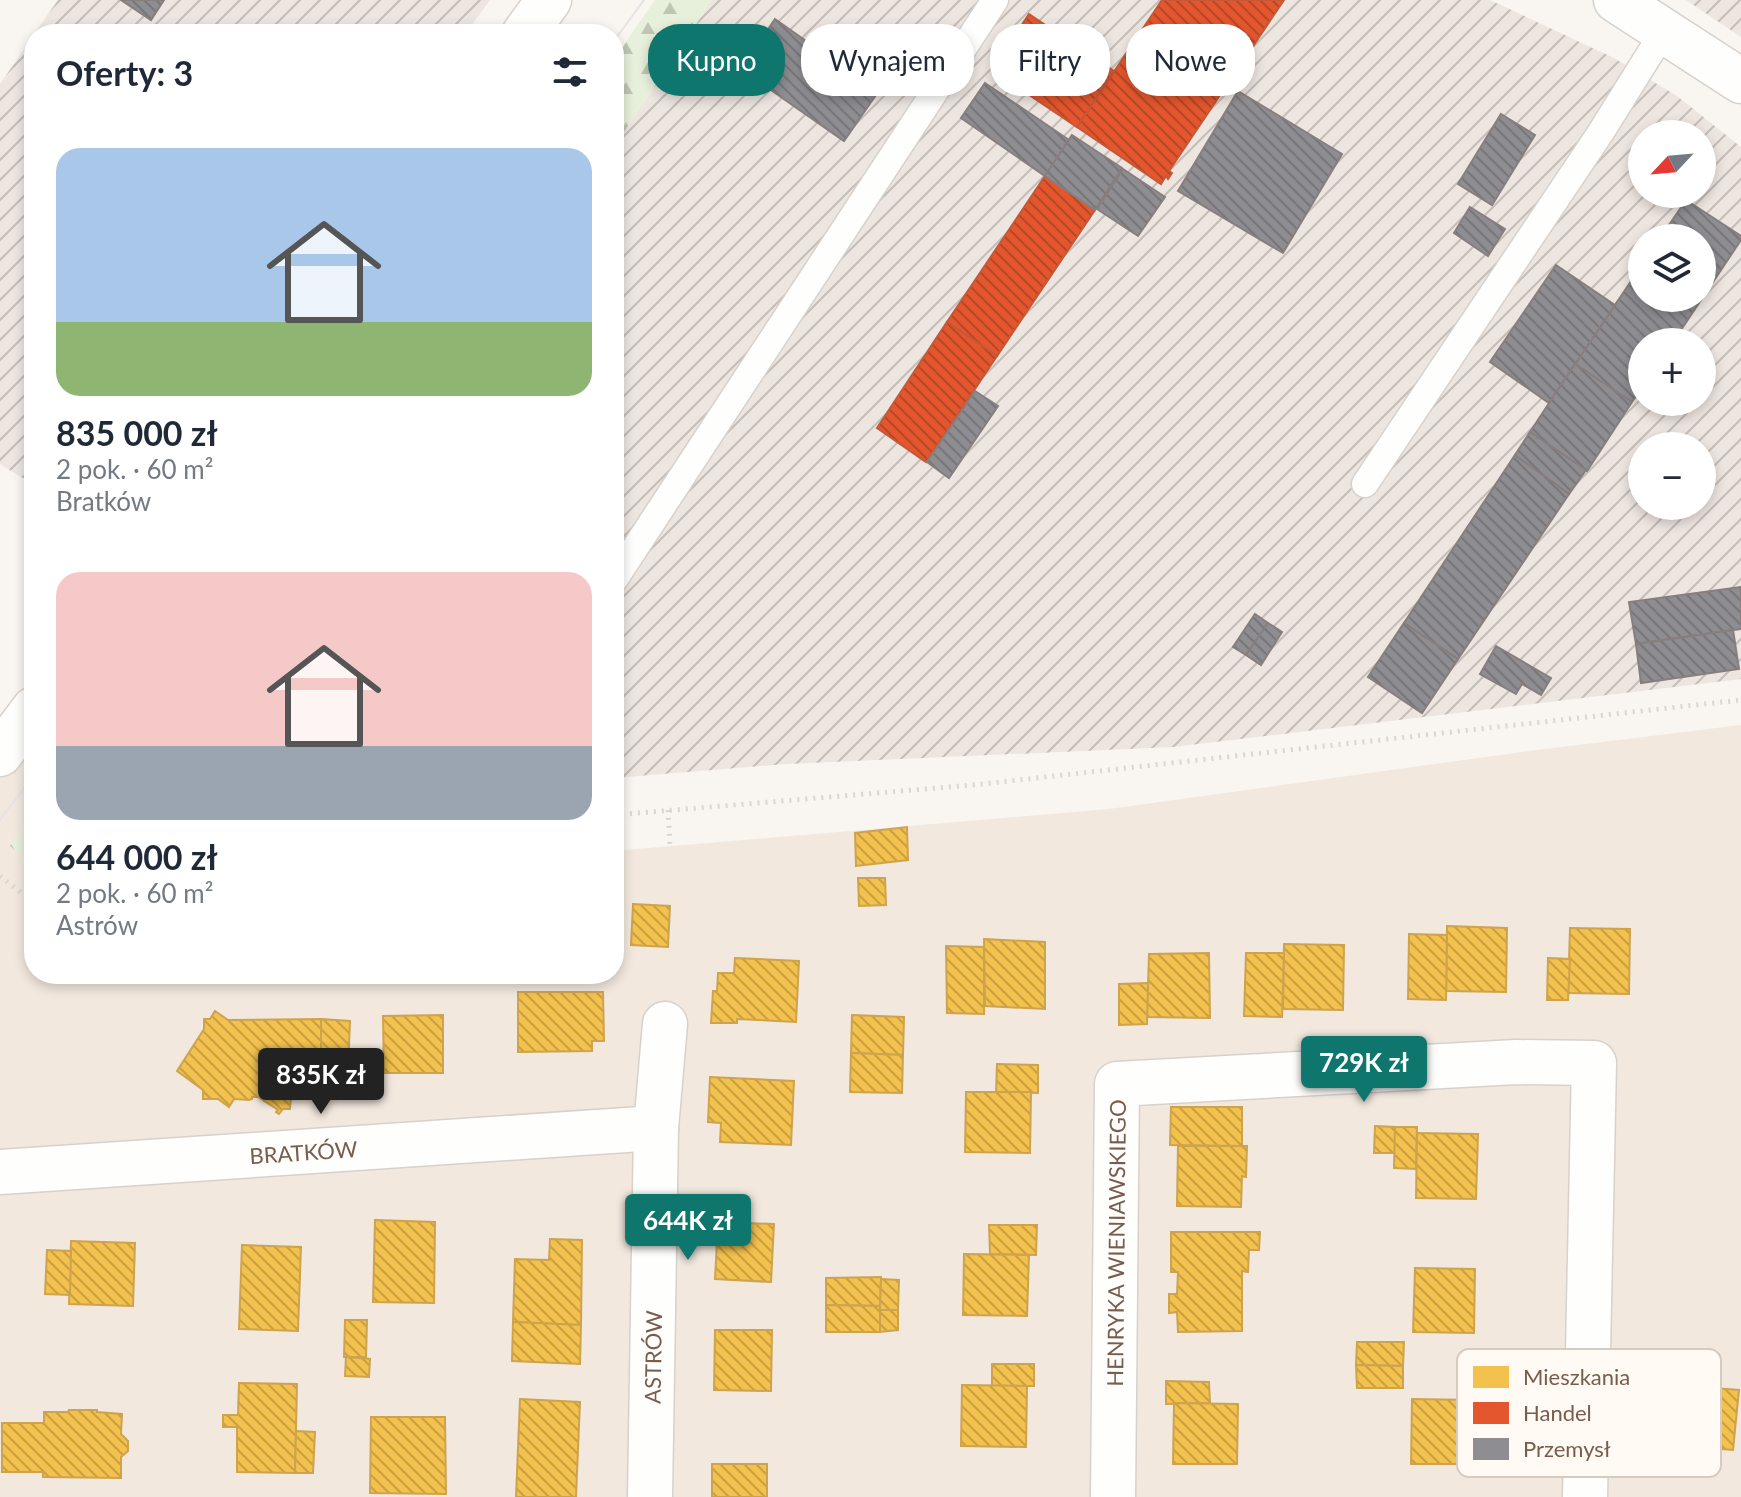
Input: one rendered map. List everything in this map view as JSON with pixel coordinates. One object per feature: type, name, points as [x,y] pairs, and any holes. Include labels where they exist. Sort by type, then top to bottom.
[{"type":"street","points":[[531,24],[549,0]]},
{"type":"street","points":[[1616,0],[1741,81]]},
{"type":"street","points":[[0,754],[24,722]]},
{"type":"street","name":"ASTRÓW","points":[[650,1497],[656,1128],[665,1024]]},
{"type":"street","name":"HENRYKA WIENIAWSKIEGO","points":[[1113,1497],[1117,1084],[1516,1062],[1594,1063],[1588,1349]]},
{"type":"street","name":"BRATKÓW","points":[[0,1172],[656,1128]]},
{"type":"street","name":"HENRYKA WIENIAWSKIEGO","points":[[1585,1477],[1585,1497]]},
{"type":"lane","points":[[624,565],[995,0]]},
{"type":"lane","points":[[1365,484],[1601,132],[1664,31]]},
{"type":"path","points":[[624,814],[989,783],[1741,700]]},
{"type":"path","points":[[668,810],[670,847]]},
{"type":"path","points":[[0,876],[24,895]]},
{"type":"shaded area","points":[[58,0],[490,0],[472,24],[41,24]]},
{"type":"shaded area","points":[[712,0],[1490,0],[1614,58],[1677,96],[1707,120],[1628,120],[1628,208],[1716,208],[1716,127],[1741,147],[1741,679],[1173,747],[787,764],[624,777],[624,132],[648,96],[785,96],[785,24],[696,24]]},
{"type":"shaded area","points":[[1686,0],[1741,0],[1741,37]]},
{"type":"shaded area","points":[[24,49],[24,479],[0,464],[0,84]]},
{"type":"shaded area","points":[[1741,725],[1741,1497],[0,1497],[0,734],[24,751],[24,826],[10,846],[24,857],[24,984],[624,984],[624,850],[1109,809]]},
{"type":"green space","points":[[655,0],[712,0],[696,24],[648,24],[648,96],[624,132],[624,45]]},
{"type":"green space","points":[[24,826],[24,857],[10,846]]},
{"type":"building: Mieszkania","points":[[907,827],[908,860],[856,866],[855,833]]},
{"type":"building: Mieszkania","points":[[858,878],[885,878],[886,905],[859,906]]},
{"type":"building: Mieszkania","points":[[633,904],[670,906],[668,947],[631,945]]},
{"type":"building: Mieszkania","points":[[1447,926],[1507,928],[1506,992],[1446,991]]},
{"type":"building: Mieszkania","points":[[1570,928],[1630,929],[1629,994],[1568,993]]},
{"type":"building: Mieszkania","points":[[1409,934],[1447,935],[1446,1000],[1408,999]]},
{"type":"building: Mieszkania","points":[[984,939],[1045,942],[1045,1009],[985,1006]]},
{"type":"building: Mieszkania","points":[[1284,944],[1344,945],[1343,1010],[1283,1009]]},
{"type":"building: Mieszkania","points":[[946,946],[984,947],[984,1014],[947,1013]]},
{"type":"building: Mieszkania","points":[[1209,953],[1210,1018],[1147,1017],[1149,954]]},
{"type":"building: Mieszkania","points":[[1246,953],[1284,953],[1282,1017],[1244,1016]]},
{"type":"building: Mieszkania","points":[[735,958],[799,961],[796,1022],[737,1019],[737,1023],[711,1023],[713,991],[717,991],[718,973],[734,973]]},
{"type":"building: Mieszkania","points":[[1548,958],[1570,959],[1568,1000],[1547,1000]]},
{"type":"building: Mieszkania","points":[[1148,983],[1147,1024],[1119,1025],[1119,984]]},
{"type":"building: Mieszkania","points":[[518,992],[603,992],[604,1041],[592,1041],[592,1051],[518,1052]]},
{"type":"building: Mieszkania","points":[[215,1011],[228,1020],[321,1019],[321,1096],[291,1097],[290,1109],[283,1109],[279,1114],[276,1112],[278,1110],[258,1097],[234,1099],[229,1107],[218,1099],[203,1099],[203,1090],[177,1071],[204,1029],[204,1019],[210,1019]]},
{"type":"building: Mieszkania","points":[[443,1015],[443,1073],[384,1073],[383,1016]]},
{"type":"building: Mieszkania","points":[[852,1015],[904,1017],[903,1055],[851,1053]]},
{"type":"building: Mieszkania","points":[[321,1019],[350,1021],[347,1095],[321,1095]]},
{"type":"building: Mieszkania","points":[[851,1053],[903,1055],[902,1093],[850,1092]]},
{"type":"building: Mieszkania","points":[[997,1064],[1038,1065],[1038,1093],[996,1092]]},
{"type":"building: Mieszkania","points":[[710,1077],[794,1081],[791,1145],[720,1142],[721,1123],[708,1122]]},
{"type":"building: Mieszkania","points":[[966,1092],[1031,1092],[1030,1153],[965,1152]]},
{"type":"building: Mieszkania","points":[[1171,1107],[1242,1107],[1242,1146],[1170,1145]]},
{"type":"building: Mieszkania","points":[[1375,1126],[1395,1127],[1395,1153],[1374,1153]]},
{"type":"building: Mieszkania","points":[[1395,1127],[1417,1127],[1416,1169],[1394,1168]]},
{"type":"building: Mieszkania","points":[[1417,1133],[1478,1134],[1476,1199],[1416,1198]]},
{"type":"building: Mieszkania","points":[[1178,1146],[1247,1146],[1241,1207],[1177,1206]]},
{"type":"building: Mieszkania","points":[[375,1220],[435,1222],[434,1303],[373,1302]]},
{"type":"building: Mieszkania","points":[[718,1222],[774,1224],[771,1282],[715,1279]]},
{"type":"building: Mieszkania","points":[[989,1225],[1037,1225],[1036,1255],[990,1254]]},
{"type":"building: Mieszkania","points":[[1171,1232],[1260,1232],[1259,1250],[1249,1250],[1248,1272],[1242,1271],[1242,1331],[1178,1332],[1177,1312],[1169,1313],[1169,1294],[1177,1294],[1178,1272],[1171,1272]]},
{"type":"building: Mieszkania","points":[[550,1239],[582,1240],[581,1325],[513,1322],[515,1259],[549,1260]]},
{"type":"building: Mieszkania","points":[[71,1241],[135,1243],[133,1306],[69,1304]]},
{"type":"building: Mieszkania","points":[[242,1245],[301,1247],[298,1331],[239,1329]]},
{"type":"building: Mieszkania","points":[[47,1250],[71,1251],[70,1295],[45,1294]]},
{"type":"building: Mieszkania","points":[[964,1254],[1029,1255],[1027,1316],[963,1315]]},
{"type":"building: Mieszkania","points":[[1415,1268],[1475,1269],[1474,1333],[1413,1332]]},
{"type":"building: Mieszkania","points":[[881,1277],[880,1306],[826,1305],[826,1278]]},
{"type":"building: Mieszkania","points":[[881,1279],[899,1280],[898,1310],[880,1310]]},
{"type":"building: Mieszkania","points":[[826,1305],[880,1306],[880,1332],[826,1332]]},
{"type":"building: Mieszkania","points":[[880,1310],[898,1310],[898,1330],[880,1332]]},
{"type":"building: Mieszkania","points":[[345,1320],[367,1320],[366,1357],[344,1357]]},
{"type":"building: Mieszkania","points":[[513,1322],[581,1325],[580,1364],[512,1361]]},
{"type":"building: Mieszkania","points":[[715,1330],[772,1330],[771,1391],[714,1390]]},
{"type":"building: Mieszkania","points":[[1357,1342],[1404,1342],[1403,1366],[1356,1365]]},
{"type":"building: Mieszkania","points":[[346,1357],[370,1359],[369,1377],[345,1376]]},
{"type":"building: Mieszkania","points":[[992,1364],[1034,1364],[1034,1386],[992,1386]]},
{"type":"building: Mieszkania","points":[[1356,1365],[1403,1366],[1403,1388],[1357,1388]]},
{"type":"building: Mieszkania","points":[[1166,1381],[1209,1382],[1210,1403],[1166,1404]]},
{"type":"building: Mieszkania","points":[[239,1383],[297,1384],[295,1473],[237,1472],[237,1427],[223,1427],[223,1415],[238,1415]]},
{"type":"building: Mieszkania","points":[[962,1385],[1027,1386],[1026,1447],[961,1446]]},
{"type":"building: Mieszkania","points":[[1721,1389],[1739,1390],[1733,1450],[1721,1449]]},
{"type":"building: Mieszkania","points":[[520,1399],[580,1402],[576,1497],[516,1497]]},
{"type":"building: Mieszkania","points":[[1412,1399],[1457,1400],[1457,1464],[1411,1464]]},
{"type":"building: Mieszkania","points":[[1174,1403],[1238,1404],[1237,1464],[1173,1464]]},
{"type":"building: Mieszkania","points":[[69,1410],[122,1414],[121,1434],[128,1441],[128,1451],[121,1457],[121,1478],[43,1477],[43,1472],[2,1472],[2,1423],[44,1423],[44,1412]]},
{"type":"building: Mieszkania","points":[[371,1417],[445,1417],[446,1494],[370,1493]]},
{"type":"building: Mieszkania","points":[[296,1431],[315,1432],[313,1473],[295,1473]]},
{"type":"building: Mieszkania","points":[[712,1464],[767,1464],[767,1497],[712,1497]]},
{"type":"building: Handel","points":[[1162,0],[1284,0],[1255,43],[1255,24],[1146,24]]},
{"type":"building: Handel","points":[[1029,14],[1044,24],[1022,24]]},
{"type":"building: Handel","points":[[1126,54],[1126,96],[1219,96],[1169,171],[1172,173],[1161,184],[1077,127],[1098,96],[1110,96],[1110,78]]},
{"type":"building: Handel","points":[[1031,96],[1097,96],[1077,127]]},
{"type":"building: Handel","points":[[1045,176],[1095,210],[997,356],[947,322]]},
{"type":"building: Handel","points":[[947,322],[997,356],[926,462],[877,428]]},
{"type":"building: Przemysł","points":[[121,0],[164,0],[151,20]]},
{"type":"building: Przemysł","points":[[785,26],[801,37],[801,96],[875,96],[844,141],[780,96],[785,96]]},
{"type":"building: Przemysł","points":[[985,83],[990,86],[990,96],[1004,96],[1069,140],[1045,176],[961,118]]},
{"type":"building: Przemysł","points":[[1235,96],[1246,96],[1342,154],[1283,253],[1178,191]]},
{"type":"building: Przemysł","points":[[1501,114],[1535,135],[1492,205],[1458,184]]},
{"type":"building: Przemysł","points":[[1072,135],[1122,168],[1095,210],[1045,176]]},
{"type":"building: Przemysł","points":[[1123,169],[1165,197],[1138,236],[1097,209]]},
{"type":"building: Przemysł","points":[[1470,207],[1505,229],[1488,256],[1454,233]]},
{"type":"building: Przemysł","points":[[1681,208],[1698,208],[1741,236],[1741,240],[1716,278],[1716,224],[1670,224]]},
{"type":"building: Przemysł","points":[[1556,265],[1615,305],[1549,403],[1490,362]]},
{"type":"building: Przemysł","points":[[1628,286],[1628,312],[1693,312],[1682,328],[1628,328],[1628,399],[1575,364]]},
{"type":"building: Przemysł","points":[[1575,364],[1628,399],[1628,408],[1587,471],[1530,432]]},
{"type":"building: Przemysł","points":[[975,391],[998,406],[949,478],[927,462]]},
{"type":"building: Przemysł","points":[[1530,432],[1586,470],[1569,494],[1515,455]]},
{"type":"building: Przemysł","points":[[1515,455],[1569,494],[1458,659],[1404,623]]},
{"type":"building: Przemysł","points":[[1741,587],[1741,629],[1636,644],[1629,602]]},
{"type":"building: Przemysł","points":[[1255,614],[1268,623],[1246,655],[1233,647]]},
{"type":"building: Przemysł","points":[[1268,623],[1282,632],[1261,665],[1246,655]]},
{"type":"building: Przemysł","points":[[1404,623],[1458,659],[1422,713],[1368,677]]},
{"type":"building: Przemysł","points":[[1733,630],[1739,669],[1641,683],[1636,644]]},
{"type":"building: Przemysł","points":[[1496,646],[1551,678],[1541,695],[1522,684],[1516,694],[1480,674]]},
{"type":"tram line","points":[[624,27],[644,0]]},
{"type":"tram line","points":[[0,820],[24,788]]}]
